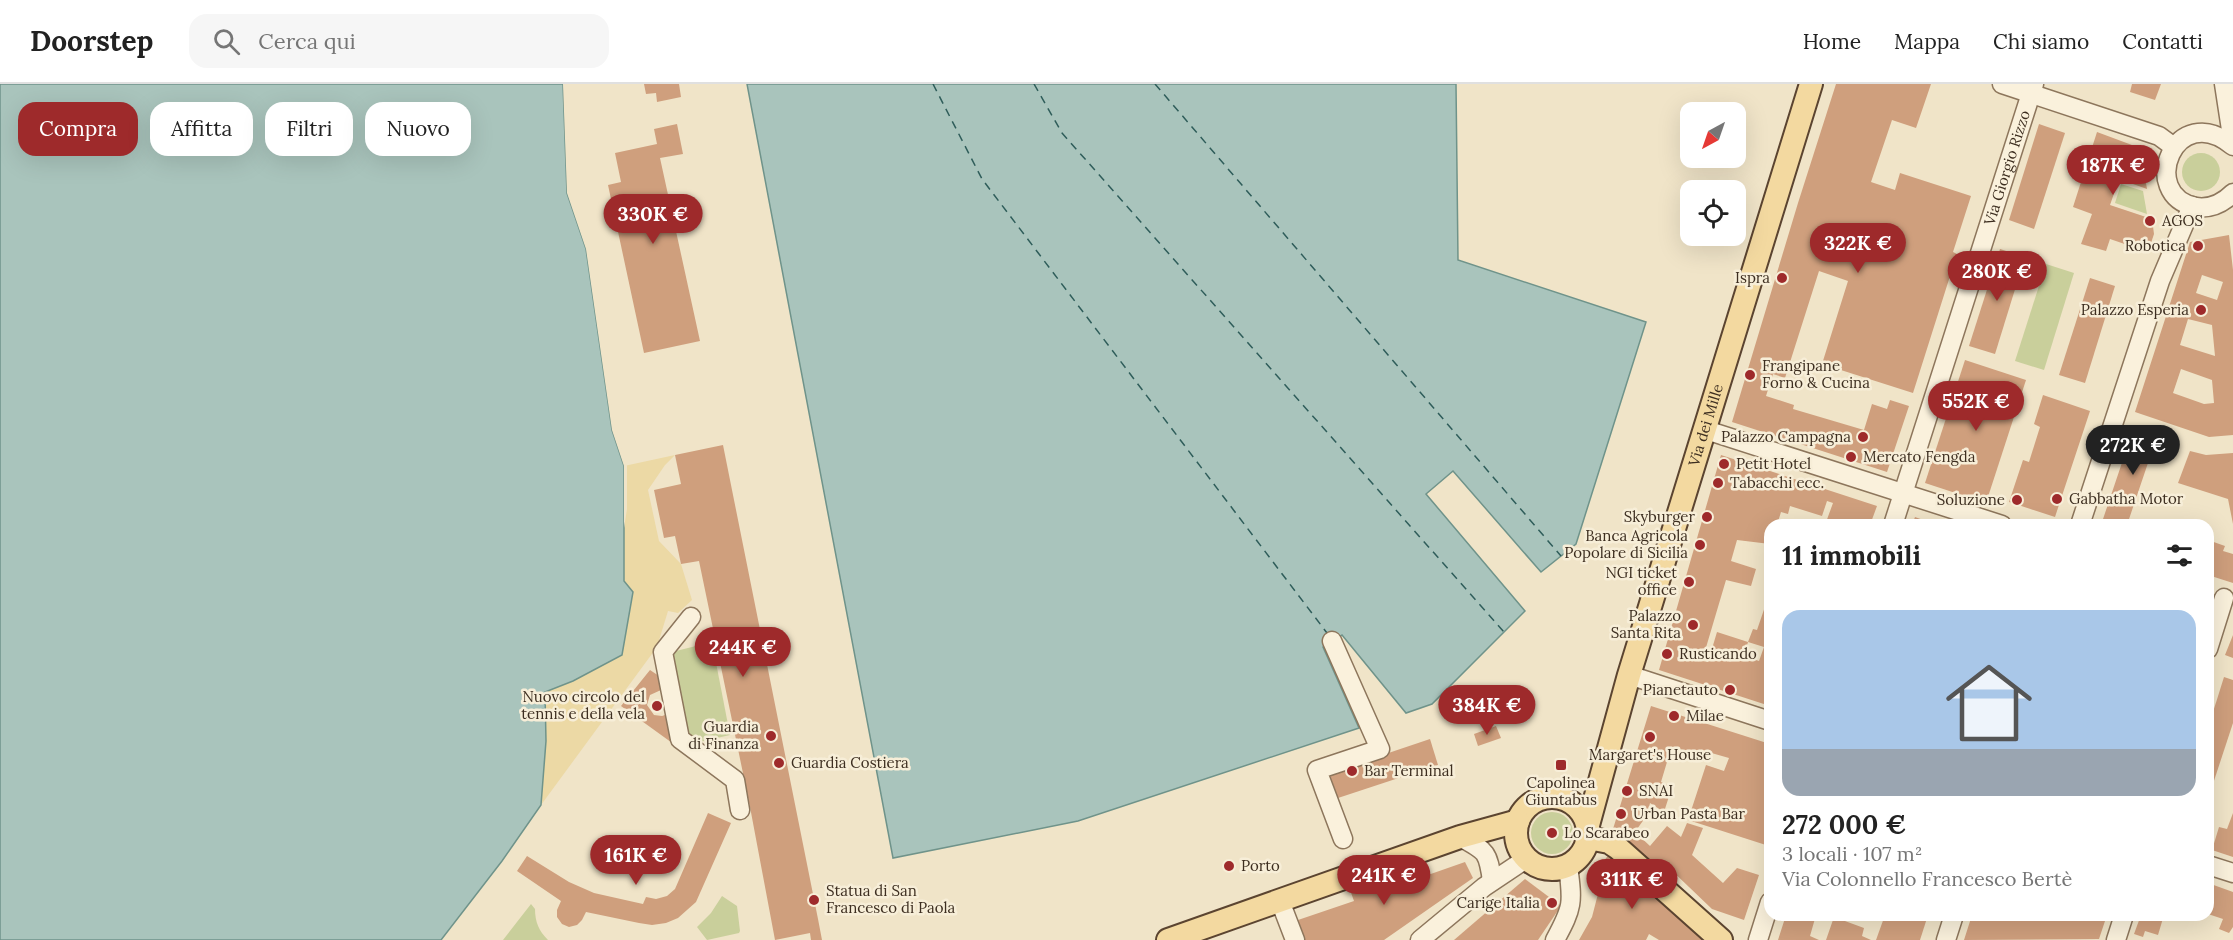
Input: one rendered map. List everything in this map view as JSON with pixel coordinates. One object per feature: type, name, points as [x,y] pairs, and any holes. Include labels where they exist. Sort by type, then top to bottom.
[{"type":"main road","name":"Via dei Mille","points":[[1568,866],[1581,854],[1629,675],[1811,84]]},
{"type":"main road","points":[[1566,800],[1603,767]]},
{"type":"main road","points":[[1568,866],[1550,869],[1533,864],[1526,859],[1517,841],[1518,821],[1526,807],[1539,799],[1557,797],[1576,806],[1583,814],[1588,831],[1618,848],[1721,940]]},
{"type":"main road","points":[[1168,940],[1460,837],[1518,821]]},
{"type":"street","points":[[2002,84],[2033,89],[2158,136],[2174,147]]},
{"type":"street","points":[[2227,88],[2233,145]]},
{"type":"street","name":"Via Giorgio Rizzo","points":[[1895,519],[2033,89]]},
{"type":"street","points":[[2233,145],[2220,136],[2205,133],[2185,137],[2174,147],[2167,162],[2166,177],[2176,195],[2192,206],[2214,206],[2233,193]]},
{"type":"street","points":[[2082,519],[2160,281],[2192,206]]},
{"type":"street","points":[[1706,430],[1983,519]]},
{"type":"street","points":[[2214,627],[2222,597]]},
{"type":"street","points":[[691,617],[663,652],[680,739],[735,780],[740,810]]},
{"type":"street","points":[[1332,641],[1380,749],[1317,770],[1343,839]]},
{"type":"street","points":[[1629,675],[1764,719]]},
{"type":"street","points":[[1460,837],[1482,848],[1489,859],[1492,881]]},
{"type":"street","points":[[1420,940],[1492,881],[1526,859]]},
{"type":"street","points":[[1555,940],[1570,912],[1572,893],[1568,866]]},
{"type":"street","points":[[2214,867],[2233,873]]},
{"type":"street","points":[[1280,901],[1295,940]]},
{"type":"street","points":[[1758,940],[1764,921]]},
{"type":"street","points":[[1946,940],[1952,921]]},
{"type":"street","points":[[2116,940],[2122,921]]},
{"type":"green space","points":[[2201,153],[2214,159],[2220,172],[2214,185],[2201,191],[2188,185],[2182,172],[2188,159]]},
{"type":"green space","points":[[2121,184],[2143,191],[2147,214],[2115,203]]},
{"type":"green space","points":[[2046,264],[2074,273],[2044,370],[2015,361]]},
{"type":"green space","points":[[712,642],[730,735],[695,743],[684,734],[668,653]]},
{"type":"green space","points":[[1552,812],[1567,818],[1573,833],[1567,848],[1552,854],[1537,848],[1531,833],[1537,818]]},
{"type":"green space","points":[[722,896],[737,906],[740,931],[707,940],[697,927],[711,913]]},
{"type":"green space","points":[[531,904],[535,909],[538,926],[548,940],[503,940]]},
{"type":"sand","points":[[675,455],[665,465],[648,490],[659,541],[681,564],[692,600],[678,613],[668,611],[657,647],[541,805],[546,741],[545,692],[573,681],[622,655],[624,466]]},
{"type":"water","points":[[0,84],[563,84],[567,193],[586,249],[612,430],[624,466],[624,581],[633,592],[622,655],[573,681],[545,692],[546,741],[541,805],[502,861],[441,940],[0,940]]},
{"type":"water","points":[[747,84],[1456,84],[1458,260],[1646,322],[1576,544],[1541,572],[1453,471],[1426,494],[1525,611],[1432,704],[1406,713],[1342,635],[1323,647],[1359,728],[1078,821],[893,858]]},
{"type":"pier","points":[[563,84],[566,84],[570,193],[588,249],[615,429],[627,466],[627,509],[624,528],[624,466],[612,430],[586,249],[567,193]]},
{"type":"building","points":[[644,84],[679,84],[681,97],[657,102],[656,93],[646,94]]},
{"type":"building","points":[[1836,84],[1931,84],[1916,128],[1892,120],[1871,182],[1895,190],[1900,173],[1971,196],[1953,252],[1957,254],[1913,393],[1822,364],[1848,281],[1819,271],[1785,378],[1773,374],[1766,396],[1794,405],[1793,409],[1864,430],[1872,404],[1887,409],[1890,400],[1909,406],[1887,472],[1732,422]]},
{"type":"building","points":[[2132,84],[2161,84],[2155,100],[2130,92]]},
{"type":"building","points":[[677,124],[683,154],[660,158],[700,341],[644,353],[608,185],[621,182],[615,153],[657,144],[654,129]]},
{"type":"building","points":[[2039,124],[2065,133],[2034,229],[2009,220]]},
{"type":"building","points":[[2097,132],[2140,148],[2147,189],[2119,179],[2110,205],[2152,219],[2154,234],[2148,252],[2110,239],[2106,251],[2081,244],[2092,214],[2073,207]]},
{"type":"building","points":[[2229,235],[2233,270],[2233,435],[2209,437],[2135,412],[2190,242]],"holes":[[[2202,275],[2223,282],[2217,300],[2196,293]],[[2188,319],[2212,325],[2215,356],[2180,345]],[[2181,369],[2212,380],[2214,403],[2204,404],[2173,393]]]},
{"type":"building","points":[[2000,249],[2025,257],[1995,354],[1969,346]]},
{"type":"building","points":[[2090,278],[2115,286],[2085,383],[2059,375]]},
{"type":"building","points":[[1965,360],[2026,380],[1986,503],[1925,483]]},
{"type":"building","points":[[2043,395],[2090,411],[2055,517],[2009,502],[2023,460],[2029,462],[2040,427],[2034,424]]},
{"type":"building","points":[[2133,430],[2170,442],[2163,464],[2149,460],[2129,519],[2103,519]]},
{"type":"building","points":[[723,445],[822,940],[811,940],[810,933],[775,940],[699,561],[681,564],[675,536],[664,538],[654,490],[681,484],[675,455]]},
{"type":"building","points":[[2190,451],[2206,455],[2233,453],[2233,524],[2228,499],[2178,483]]},
{"type":"building","points":[[1721,455],[1877,506],[1872,519],[1827,519],[1833,503],[1827,501],[1822,516],[1790,506],[1788,514],[1781,512],[1779,519],[1764,519],[1764,543],[1737,540],[1731,561],[1756,569],[1751,586],[1726,580],[1702,661],[1708,662],[1717,632],[1748,642],[1744,656],[1759,661],[1764,647],[1764,704],[1659,670]]},
{"type":"building","points":[[2214,542],[2225,546],[2223,551],[2233,554],[2233,583],[2214,577]]},
{"type":"building","points":[[1764,610],[1764,647],[1748,642],[1753,629],[1757,630]]},
{"type":"building","points":[[2233,635],[2233,658],[2225,655]]},
{"type":"building","points":[[650,670],[659,676],[661,690],[650,695],[647,705],[654,715],[668,714],[675,745],[621,706]]},
{"type":"building","points":[[2224,677],[2233,680],[2233,723],[2214,781],[2214,709]]},
{"type":"building","points":[[1651,706],[1764,742],[1764,844],[1688,820],[1706,765],[1724,771],[1729,758],[1708,752],[1706,758],[1677,748],[1675,754],[1670,752],[1661,782],[1672,787],[1664,812],[1650,803],[1647,815],[1635,832],[1650,846],[1667,826],[1681,837],[1687,823],[1703,828],[1692,855],[1723,883],[1737,868],[1759,875],[1744,920],[1712,909],[1666,865],[1661,871],[1613,829]]},
{"type":"building","points":[[1496,726],[1501,738],[1478,746],[1474,734]]},
{"type":"building","points":[[1430,739],[1438,765],[1338,798],[1329,773]]},
{"type":"building","points":[[708,813],[731,823],[696,902],[678,918],[666,923],[652,925],[586,912],[577,925],[569,927],[562,924],[557,917],[561,901],[517,871],[527,856],[569,882],[594,893],[643,904],[646,897],[656,899],[667,896],[675,889]]},
{"type":"building","points":[[2233,813],[2233,857],[2214,851],[2219,827],[2227,829]]},
{"type":"building","points":[[1610,853],[1707,940],[1659,940],[1649,934],[1646,940],[1579,940],[1592,917],[1599,890],[1594,888],[1600,866]]},
{"type":"building","points":[[1465,862],[1473,878],[1384,940],[1305,940],[1298,920],[1354,901],[1350,890],[1401,872],[1405,883]]},
{"type":"building","points":[[1525,879],[1561,906],[1538,940],[1454,940]]},
{"type":"building","points":[[2214,885],[2233,892],[2233,927],[2229,933],[2219,929],[2223,919],[2214,916]]},
{"type":"building","points":[[1784,921],[1814,921],[1810,936],[1819,940],[1778,940]]},
{"type":"building","points":[[1833,921],[1845,921],[1864,928],[1862,936],[1871,940],[1826,940]]},
{"type":"building","points":[[1883,921],[1926,921],[1920,940],[1876,940]]},
{"type":"building","points":[[1970,921],[2105,921],[2099,939],[1964,940]]},
{"type":"building","points":[[2139,921],[2162,921],[2158,935],[2145,931],[2143,937],[2134,934]]},
{"type":"ferry route","points":[[933,84],[982,179],[1327,633]]},
{"type":"ferry route","points":[[1034,84],[1062,133],[1504,632]]},
{"type":"ferry route","points":[[1155,84],[1561,556]]},
{"type":"place","name":"AGOS","points":[[2150,221]]},
{"type":"place","name":"Robotica","points":[[2198,246]]},
{"type":"place","name":"Ispra","points":[[1782,278]]},
{"type":"place","name":"Palazzo Esperia","points":[[2201,310]]},
{"type":"place","name":"Frangipane Forno & Cucina","points":[[1750,375]]},
{"type":"place","name":"Palazzo Campagna","points":[[1863,437]]},
{"type":"place","name":"Mercato Fengda","points":[[1851,457]]},
{"type":"place","name":"Petit Hotel","points":[[1724,464]]},
{"type":"place","name":"Tabacchi ecc.","points":[[1718,483]]},
{"type":"place","name":"Gabbatha Motor","points":[[2057,499]]},
{"type":"place","name":"Soluzione","points":[[2017,500]]},
{"type":"place","name":"Skyburger","points":[[1707,517]]},
{"type":"place","name":"Banca Agricola Popolare di Sicilia","points":[[1700,545]]},
{"type":"place","name":"NGI ticket office","points":[[1689,582]]},
{"type":"place","name":"Palazzo Santa Rita","points":[[1693,625]]},
{"type":"place","name":"Rusticando","points":[[1667,654]]},
{"type":"place","name":"Pianetauto","points":[[1730,690]]},
{"type":"place","name":"Nuovo circolo del tennis e della vela","points":[[657,706]]},
{"type":"place","name":"Milae","points":[[1674,716]]},
{"type":"place","name":"Guardia di Finanza","points":[[771,736]]},
{"type":"place","name":"Margaret's House","points":[[1650,737]]},
{"type":"place","name":"Guardia Costiera","points":[[779,763]]},
{"type":"place","name":"Capolinea Giuntabus","points":[[1561,765]]},
{"type":"place","name":"Bar Terminal","points":[[1352,771]]},
{"type":"place","name":"SNAI","points":[[1627,791]]},
{"type":"place","name":"Urban Pasta Bar","points":[[1621,814]]},
{"type":"place","name":"Lo Scarabeo","points":[[1552,833]]},
{"type":"place","name":"Porto","points":[[1229,866]]},
{"type":"place","name":"Statua di San Francesco di Paola","points":[[814,900]]},
{"type":"place","name":"Carige Italia","points":[[1552,903]]}]
